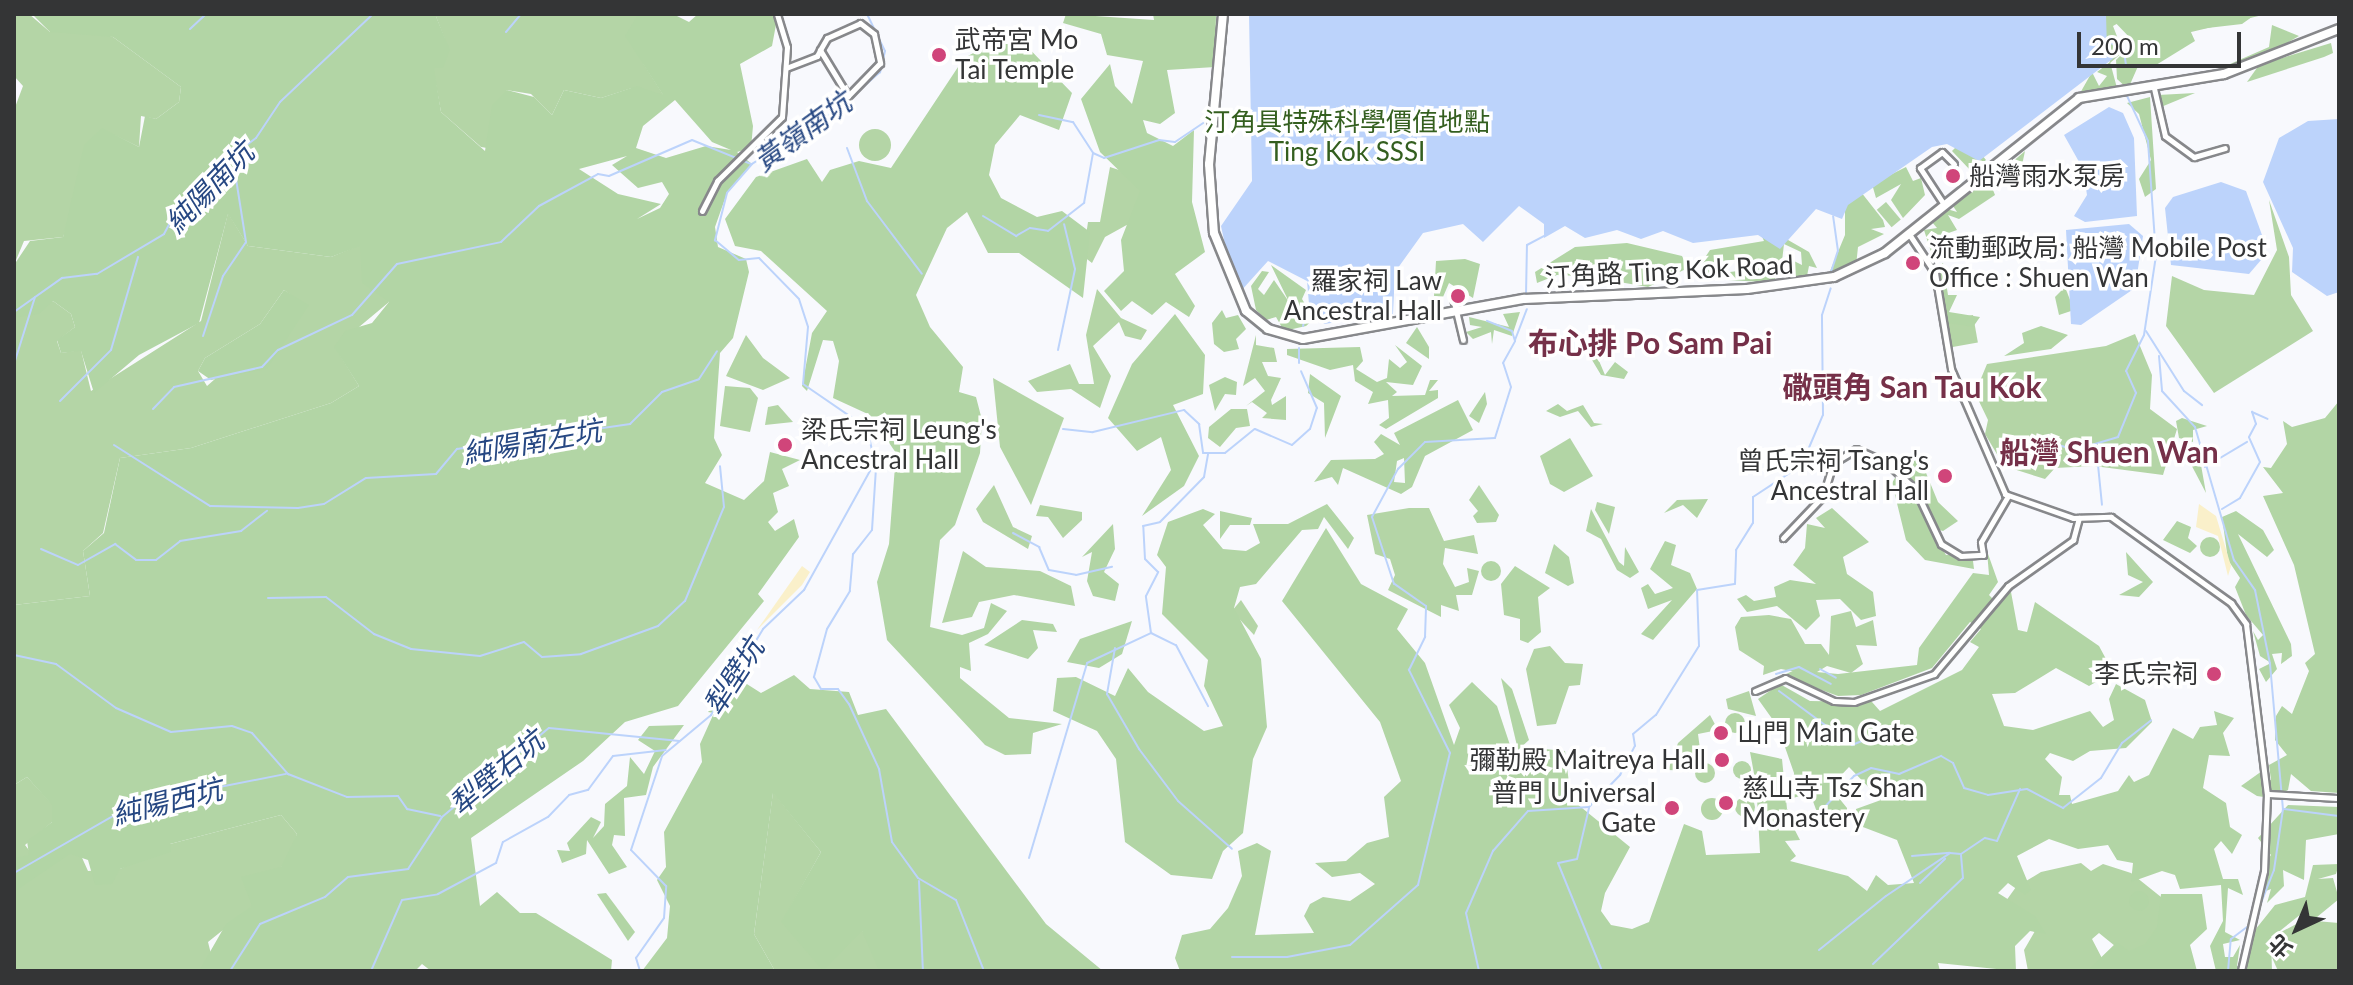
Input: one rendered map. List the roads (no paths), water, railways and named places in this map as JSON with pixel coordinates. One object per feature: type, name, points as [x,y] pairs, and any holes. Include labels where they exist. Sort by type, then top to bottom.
[{"type":"main road","name":"汀角路 Ting Kok Road","points":[[1223,14],[1209,184],[1222,263],[1246,311],[1275,332],[1311,339],[1450,308],[1807,284],[1858,268],[1909,234],[1943,203],[2069,104],[2113,87],[2224,74],[2339,29]]},
{"type":"street","points":[[702,211],[717,181],[782,117],[786,68],[777,14]]},
{"type":"street","points":[[786,68],[820,50],[827,38],[860,23],[874,34],[880,63],[848,96],[820,50]]},
{"type":"street","points":[[2153,84],[2165,136],[2194,157],[2225,148]]},
{"type":"street","points":[[1943,203],[1920,168],[1942,152],[1954,164]]},
{"type":"street","points":[[1909,234],[1935,273],[1951,369],[2008,496],[2079,518],[2111,517],[2240,612],[2262,710],[2267,794],[2264,871],[2241,971]]},
{"type":"street","points":[[1453,298],[1450,308],[1463,340]]},
{"type":"street","points":[[1783,538],[1823,496],[1830,468],[1856,449],[1887,463],[1925,504],[1945,550],[1971,558],[1983,555],[1981,542],[2008,496]]},
{"type":"street","points":[[1755,691],[1791,679],[1849,703],[1934,674],[2008,586],[2073,540],[2079,518]]},
{"type":"street","points":[[2267,794],[2339,798]]},
{"type":"water","name":"汀角具特殊科學價值地點 Ting Kok SSSI","points":[[1249,14],[2106,14],[2107,49],[2115,57],[1979,161],[1947,144],[1932,147],[1848,205],[1842,219],[1816,209],[1780,249],[1758,235],[1693,243],[1663,231],[1641,239],[1617,230],[1585,238],[1565,226],[1544,238],[1544,224],[1519,206],[1483,242],[1463,224],[1423,233],[1395,272],[1393,314],[1324,324],[1309,304],[1307,281],[1268,261],[1240,292],[1227,254],[1221,226],[1252,181]]},
{"type":"water","points":[[2109,107],[2123,113],[2134,138],[2137,216],[2085,222],[2074,216],[2087,195],[2083,169],[2064,135]]},
{"type":"water","points":[[2339,119],[2339,292],[2327,296],[2292,272],[2293,248],[2263,182],[2279,138],[2308,121]]},
{"type":"water","points":[[2221,182],[2246,191],[2262,235],[2261,260],[2249,274],[2171,265],[2165,208],[2173,197]]},
{"type":"water","points":[[2129,224],[2143,236],[2135,288],[2081,325],[2071,324],[2066,230]]},
{"type":"waterway","points":[[190,29],[206,14]]},
{"type":"waterway","name":"純陽南坑","points":[[14,312],[62,278],[97,274],[164,234],[173,217],[206,197],[224,162],[256,138],[280,102],[373,14]]},
{"type":"waterway","points":[[506,32],[521,14]]},
{"type":"waterway","name":"黃嶺南坑","points":[[867,14],[885,51],[880,72],[838,109],[752,164],[727,193],[715,240],[739,260],[759,258],[799,299],[808,327],[803,384],[867,428],[876,468],[872,530],[853,554],[850,591],[827,629],[814,677],[821,689],[838,689],[849,704],[879,769],[892,842],[918,878],[956,900],[984,971]]},
{"type":"waterway","points":[[2106,40],[2124,51],[2126,66]]},
{"type":"waterway","points":[[2052,443],[2075,450],[2118,437],[2136,393],[2126,371],[2144,335],[2156,256],[2148,141],[2127,96]]},
{"type":"waterway","points":[[1218,118],[1251,114]]},
{"type":"waterway","points":[[1039,115],[1073,122],[1093,153]]},
{"type":"waterway","points":[[983,216],[1016,236],[1030,228],[1048,231],[1084,203],[1093,153],[1104,158],[1159,140],[1175,142],[1203,123]]},
{"type":"waterway","points":[[153,409],[174,387],[262,367],[278,350],[352,315],[397,264],[501,242],[539,206],[598,174],[609,176],[692,140],[751,164]]},
{"type":"waterway","points":[[847,148],[867,201],[922,274]]},
{"type":"waterway","points":[[203,336],[223,276],[246,242],[233,160]]},
{"type":"waterway","points":[[1831,272],[1838,251],[1833,216]]},
{"type":"waterway","points":[[1058,350],[1075,269],[1064,224]]},
{"type":"waterway","points":[[1526,295],[1527,245],[1544,236]]},
{"type":"waterway","points":[[60,401],[111,350],[138,257]]},
{"type":"waterway","points":[[1479,971],[1466,913],[1493,851],[1528,811],[1589,807],[1620,775],[1635,746],[1633,734],[1656,715],[1699,646],[1697,590],[1735,584],[1736,550],[1753,523],[1753,497],[1797,468],[1808,450],[1823,415],[1822,315],[1831,288]]},
{"type":"waterway","points":[[14,364],[35,297]]},
{"type":"waterway","points":[[1515,340],[1527,309]]},
{"type":"waterway","points":[[1232,957],[1287,957],[1350,945],[1418,885],[1450,753],[1409,670],[1425,637],[1426,606],[1394,584],[1372,517],[1398,469],[1425,442],[1495,438],[1511,387],[1503,363],[1515,341],[1512,331],[1487,321]]},
{"type":"waterway","points":[[1303,326],[1304,322]]},
{"type":"waterway","points":[[2146,331],[2184,391],[2202,405]]},
{"type":"waterway","points":[[1299,348],[1299,363]]},
{"type":"waterway","name":"純陽南左坑","points":[[114,445],[210,506],[298,508],[324,504],[366,478],[436,474],[457,449],[630,424],[662,392],[699,379],[717,351]]},
{"type":"waterway","points":[[2159,356],[2162,391],[2195,427],[2234,560],[2255,590],[2270,664],[2283,809],[2274,870],[2257,913]]},
{"type":"waterway","points":[[1063,429],[1093,432],[1184,410],[1199,424],[1203,453],[1225,453],[1255,429],[1292,445],[1310,429],[1317,408],[1301,371]]},
{"type":"waterway","points":[[2222,509],[2240,498],[2260,462],[2249,437],[2256,424],[2252,412],[2268,419]]},
{"type":"waterway","points":[[2205,467],[2247,442]]},
{"type":"waterway","points":[[2096,445],[2102,505]]},
{"type":"waterway","points":[[1029,858],[1087,663],[1151,633],[1146,596],[1158,572],[1145,559],[1143,526],[1160,522],[1204,477],[1208,454]]},
{"type":"waterway","name":"犁壁坑","points":[[640,971],[636,958],[664,918],[666,886],[631,850],[662,756],[711,715],[763,629],[804,590],[875,462]]},
{"type":"waterway","points":[[268,598],[326,597],[374,634],[411,649],[480,656],[524,642],[542,657],[581,654],[658,626],[685,601],[724,507],[720,466]]},
{"type":"waterway","points":[[1800,466],[1841,468]]},
{"type":"waterway","points":[[41,549],[78,565],[115,544],[136,560],[156,560],[180,541],[241,531],[267,511]]},
{"type":"waterway","points":[[1013,533],[1039,547],[1049,570],[1076,575],[1112,567]]},
{"type":"waterway","points":[[1151,633],[1176,645],[1208,706]]},
{"type":"waterway","points":[[1115,648],[1107,694],[1139,749],[1178,801],[1232,849]]},
{"type":"waterway","points":[[14,655],[56,664],[116,708],[171,732],[232,726],[252,733],[288,774],[347,797],[398,796],[407,809],[440,816]]},
{"type":"waterway","points":[[1776,674],[1799,667],[1831,684]]},
{"type":"waterway","points":[[1820,669],[1836,678]]},
{"type":"waterway","points":[[1779,691],[1852,745],[1884,732]]},
{"type":"waterway","points":[[1819,813],[1854,776],[1871,768],[1899,774],[1941,756],[1953,763],[1964,788],[1988,795],[2027,789],[2063,808],[2101,778],[2122,743],[2151,720]]},
{"type":"waterway","name":"犁壁右坑","points":[[230,971],[260,924],[325,897],[348,877],[408,869],[442,817],[549,728],[679,741]]},
{"type":"waterway","points":[[371,971],[402,900],[438,894],[496,863],[503,842],[548,817],[569,795],[588,790],[613,756],[666,750]]},
{"type":"waterway","name":"純陽西坑","points":[[14,873],[134,804],[286,774]]},
{"type":"waterway","points":[[1873,964],[1963,878],[1961,854],[1985,838],[1997,841],[2020,789]]},
{"type":"waterway","points":[[1589,808],[1577,859],[1558,863],[1602,971]]},
{"type":"waterway","points":[[2284,809],[2339,816]]},
{"type":"waterway","points":[[1912,856],[1950,853]]},
{"type":"waterway","points":[[1819,950],[1886,896],[1950,853],[1961,854]]},
{"type":"waterway","points":[[1920,883],[1945,859]]},
{"type":"waterway","name":"黃嶺南坑","points":[[919,881],[923,971]]},
{"type":"waterway","points":[[2228,971],[2231,939],[2247,927]]},
{"type":"place","name":"武帝宮 Mo Tai Temple","points":[[939,55]]},
{"type":"place","name":"船灣雨水泵房","points":[[1953,176]]},
{"type":"place","name":"流動郵政局: 船灣 Mobile Post Office : Shuen Wan","points":[[1913,263]]},
{"type":"place","name":"羅家祠 Law Ancestral Hall","points":[[1458,296]]},
{"type":"place","name":"梁氏宗祠 Leung's Ancestral Hall","points":[[785,445]]},
{"type":"place","name":"曾氏宗祠 Tsang's Ancestral Hall","points":[[1945,476]]},
{"type":"place","name":"李氏宗祠","points":[[2214,674]]},
{"type":"place","name":"山門 Main Gate","points":[[1721,733]]},
{"type":"place","name":"彌勒殿 Maitreya Hall","points":[[1722,760]]},
{"type":"place","name":"慈山寺 Tsz Shan Monastery","points":[[1726,803]]},
{"type":"place","name":"普門 Universal Gate","points":[[1672,808]]},
{"type":"district","name":"布心排 Po Sam Pai","points":[[1650,342]]},
{"type":"district","name":"䃟頭角 San Tau Kok","points":[[1912,386]]},
{"type":"district","name":"船灣 Shuen Wan","points":[[2109,451]]}]
